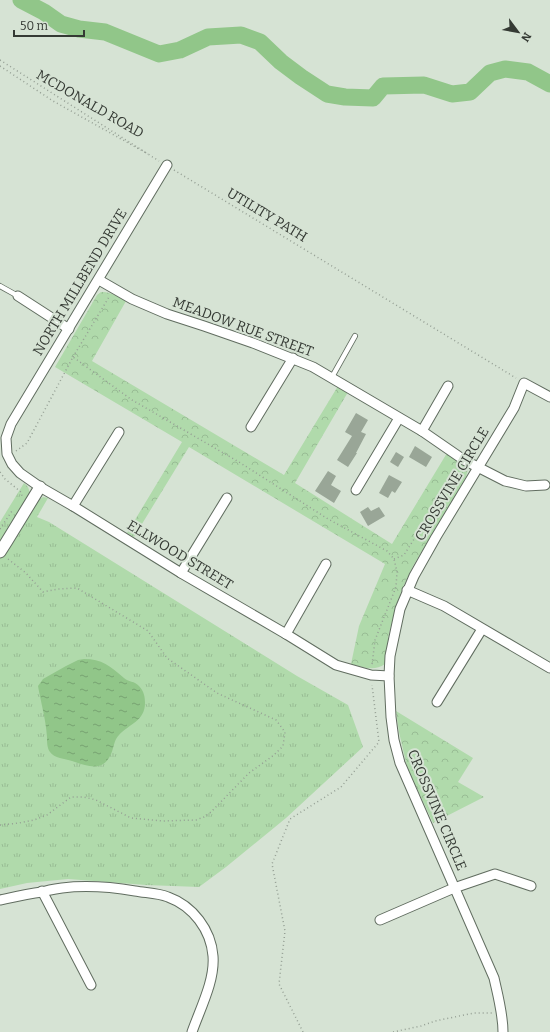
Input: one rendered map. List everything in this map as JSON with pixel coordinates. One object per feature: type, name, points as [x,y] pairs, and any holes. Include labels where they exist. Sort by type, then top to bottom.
[{"type":"street","name":"NORTH MILLBEND DRIVE","points":[[18,414],[167,165]]},
{"type":"street","name":"MEADOW RUE STREET","points":[[99,280],[132,299],[167,314],[293,358],[313,367],[422,431],[464,460],[505,481],[526,486],[545,484]]},
{"type":"street","points":[[18,296],[69,329]]},
{"type":"street","points":[[251,427],[293,358]]},
{"type":"street","points":[[524,383],[550,397]]},
{"type":"street","name":"CROSSVINE CIRCLE","points":[[503,1032],[502,1013],[494,978],[400,763],[394,740],[391,717],[389,676],[390,656],[396,624],[407,590],[436,537],[514,408],[524,383]]},
{"type":"street","points":[[422,431],[448,386]]},
{"type":"street","name":"ELLWOOD STREET","points":[[18,414],[6,438],[7,454],[12,464],[20,473],[181,573],[336,665],[371,675],[389,676]]},
{"type":"street","points":[[356,490],[399,418]]},
{"type":"street","points":[[73,506],[119,432]]},
{"type":"street","points":[[3,554],[8,541],[40,486]]},
{"type":"street","points":[[181,573],[227,498]]},
{"type":"street","points":[[286,634],[326,564]]},
{"type":"street","points":[[407,590],[444,606],[550,668]]},
{"type":"street","points":[[437,702],[482,629]]},
{"type":"street","points":[[380,920],[454,888],[495,874],[531,886]]},
{"type":"street","points":[[0,900],[62,888],[105,887],[168,897],[182,904],[194,913],[206,932],[211,944],[213,958],[208,990],[192,1032]]},
{"type":"street","points":[[42,892],[91,985]]},
{"type":"lane","points":[[0,286],[18,296]]},
{"type":"lane","points":[[332,377],[355,336]]},
{"type":"path","name":"UTILITY PATH","points":[[0,60],[167,165],[524,383]]},
{"type":"path","name":"MCDONALD ROAD","points":[[0,66],[53,101],[167,165]]},
{"type":"path","points":[[73,357],[113,289]]},
{"type":"path","points":[[394,559],[404,555],[464,460]]},
{"type":"path","points":[[0,472],[5,479],[21,492],[22,497]]},
{"type":"path","points":[[0,529],[13,510]]},
{"type":"path","points":[[0,824],[20,823],[34,820],[47,815],[71,797],[84,797],[96,800],[131,818],[163,821],[196,820],[211,812],[249,773],[274,755],[283,746],[285,732],[276,720],[217,693],[167,658],[148,631],[77,588],[58,589],[43,592],[26,573],[3,554]]},
{"type":"path","points":[[393,1032],[474,1013],[502,1013]]},
{"type":"green space","points":[[101,292],[111,293],[126,301],[92,361],[284,475],[338,386],[348,392],[295,483],[392,544],[447,453],[465,464],[468,469],[466,477],[413,566],[402,589],[389,633],[385,664],[377,668],[373,668],[351,664],[359,626],[385,564],[189,447],[134,537],[127,533],[182,442],[55,367],[97,295]]},
{"type":"green space","points":[[24,483],[28,487],[30,493],[0,542],[0,522]]},
{"type":"green space","points":[[43,497],[48,498],[37,517],[49,522],[297,676],[348,705],[363,747],[286,818],[199,887],[146,885],[68,879],[27,883],[0,889],[0,545],[35,503]]},
{"type":"green space","points":[[396,711],[473,758],[458,782],[484,797],[433,823],[407,767]]},
{"type":"water","points":[[78,660],[96,660],[106,664],[126,679],[134,682],[142,690],[145,699],[142,714],[136,722],[117,737],[108,760],[99,766],[83,765],[54,756],[50,752],[47,745],[46,724],[38,686],[43,679]]},
{"type":"building","points":[[356,413],[368,420],[361,432],[366,434],[348,467],[337,460],[352,436],[345,432]]},
{"type":"building","points":[[415,446],[432,457],[426,467],[409,457]]},
{"type":"building","points":[[396,452],[404,457],[398,467],[390,462]]},
{"type":"building","points":[[328,471],[336,476],[331,485],[341,491],[334,503],[315,491]]},
{"type":"building","points":[[389,475],[402,482],[395,493],[392,491],[388,498],[379,493]]},
{"type":"building","points":[[368,507],[371,511],[379,507],[385,516],[368,526],[360,512]]},
{"type":"waterway","points":[[21,0],[44,12],[61,24],[79,29],[105,32],[159,54],[180,50],[208,37],[241,35],[260,42],[281,62],[327,94],[345,97],[373,98],[383,86],[424,85],[452,94],[470,92],[490,73],[505,69],[528,72],[550,84]]}]
